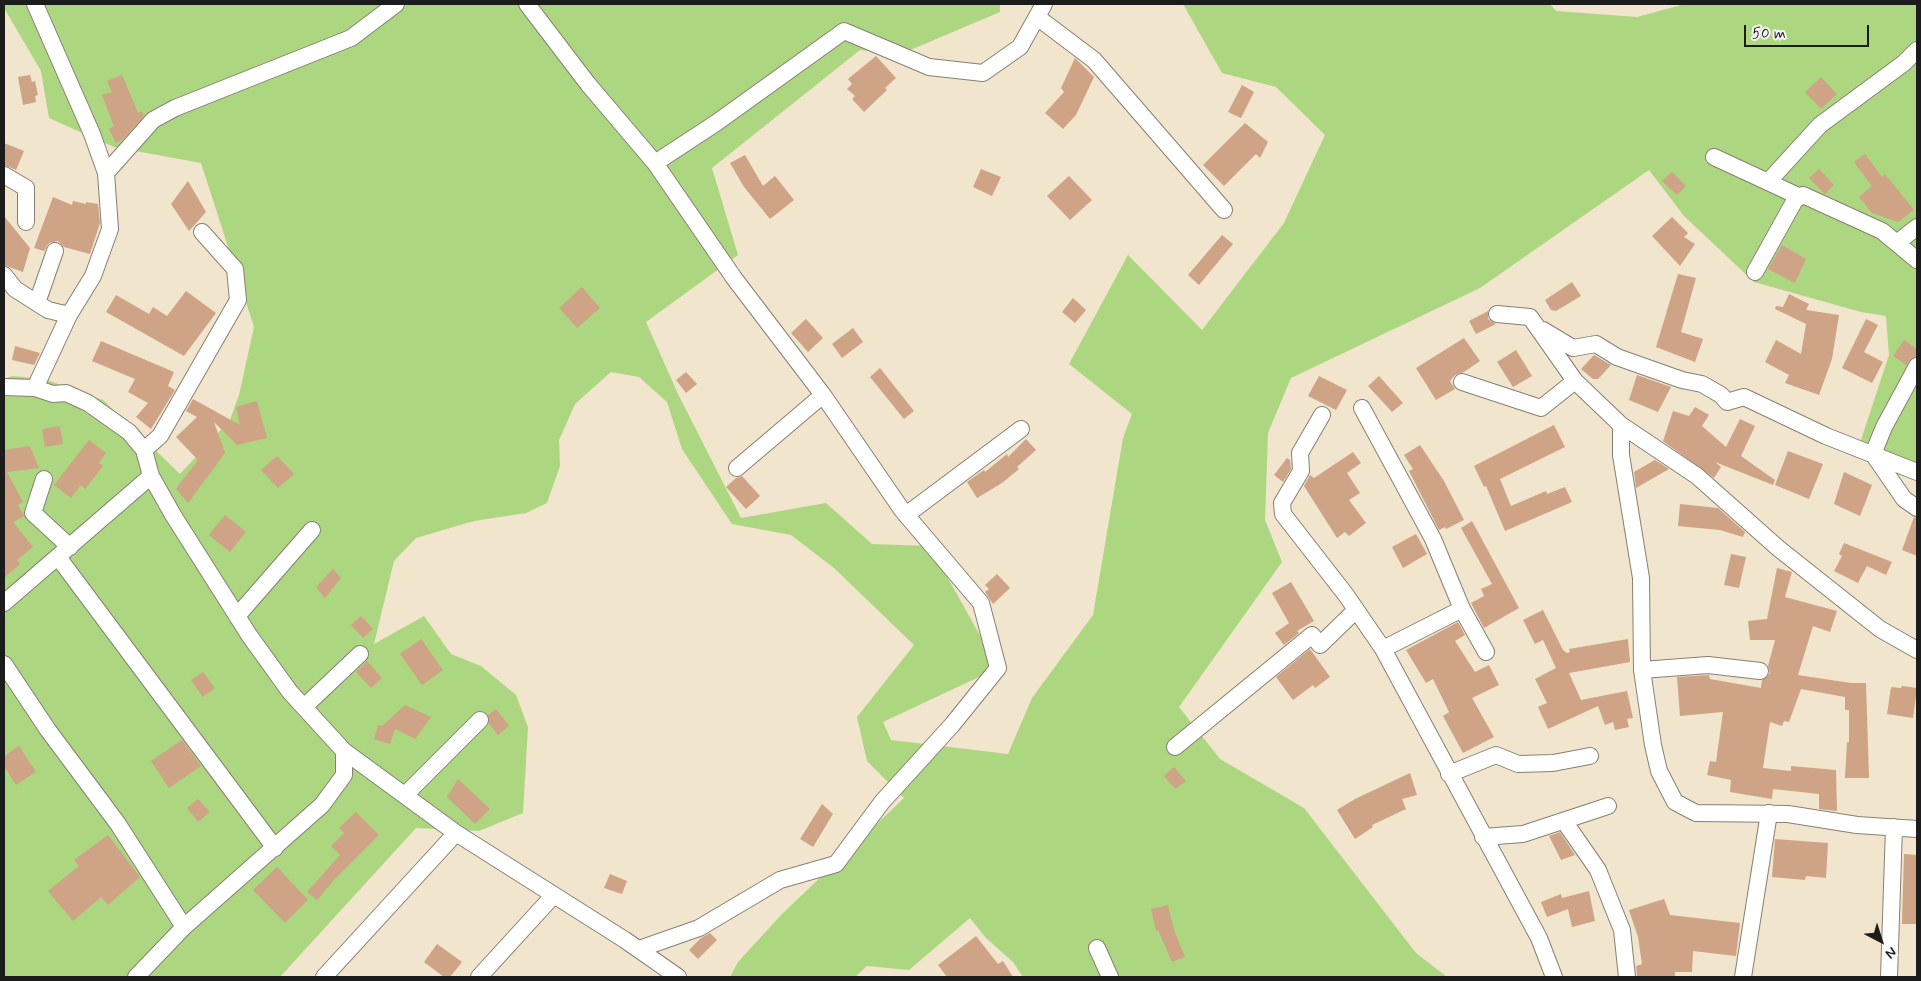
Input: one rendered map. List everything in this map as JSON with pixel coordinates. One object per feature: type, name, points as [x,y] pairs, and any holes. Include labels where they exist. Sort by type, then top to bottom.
[{"type":"street","points":[[35,4],[92,134],[106,173],[110,229],[93,276],[69,315],[36,388]]},
{"type":"street","points":[[106,173],[153,120],[175,108],[351,38],[396,4]]},
{"type":"street","points":[[527,4],[588,84],[654,163],[734,278],[823,395],[906,515],[981,603],[998,668],[952,725],[882,802],[836,864],[780,880],[699,928],[639,949]]},
{"type":"street","points":[[654,163],[716,123],[844,31],[929,68],[982,74],[1020,47],[1040,10],[1094,60],[1224,210]]},
{"type":"street","points":[[1768,182],[1820,125],[1904,63],[1917,50]]},
{"type":"street","points":[[1714,157],[1798,196],[1803,195],[1873,227],[1898,242],[1917,260]]},
{"type":"street","points":[[4,175],[26,188],[26,222]]},
{"type":"street","points":[[1755,272],[1798,196]]},
{"type":"street","points":[[1898,242],[1917,227]]},
{"type":"street","points":[[144,450],[160,436],[238,300],[235,268],[202,232]]},
{"type":"street","points":[[37,303],[55,251]]},
{"type":"street","points":[[4,275],[15,289],[48,310],[69,315]]},
{"type":"street","points":[[1497,314],[1527,315],[1540,328],[1575,381],[1621,426],[1696,476],[1778,548],[1880,629],[1917,650]]},
{"type":"street","points":[[1540,328],[1573,348],[1596,344],[1616,357],[1676,378],[1702,384],[1721,395],[1727,402],[1744,397],[1826,436],[1917,472]]},
{"type":"street","points":[[1873,454],[1884,427],[1917,366]]},
{"type":"street","points":[[1462,382],[1541,408],[1575,381]]},
{"type":"street","points":[[4,387],[36,388],[53,394],[66,393],[88,403],[129,432],[144,450],[151,476],[173,515],[237,616],[285,685],[344,751],[456,834],[639,949],[678,977]]},
{"type":"street","points":[[736,468],[823,395]]},
{"type":"street","points":[[1362,408],[1433,539],[1462,609],[1486,652]]},
{"type":"street","points":[[1322,415],[1300,454],[1300,472],[1282,503],[1281,509],[1383,649],[1483,837],[1540,938],[1554,977]]},
{"type":"street","points":[[1621,426],[1621,455],[1641,578],[1642,670],[1652,745],[1660,771],[1674,802],[1696,813],[1788,814],[1857,825],[1917,829]]},
{"type":"street","points":[[906,515],[1021,429]]},
{"type":"street","points":[[1873,454],[1904,499],[1917,508]]},
{"type":"street","points":[[4,604],[151,476]]},
{"type":"street","points":[[44,479],[33,513],[64,552],[275,848]]},
{"type":"street","points":[[237,616],[312,530]]},
{"type":"street","points":[[1383,649],[1462,609]]},
{"type":"street","points":[[1175,747],[1312,635],[1320,644],[1356,610]]},
{"type":"street","points":[[304,708],[360,654]]},
{"type":"street","points":[[4,664],[48,730],[118,824],[184,927]]},
{"type":"street","points":[[1642,670],[1708,665],[1760,671]]},
{"type":"street","points":[[405,795],[480,720]]},
{"type":"street","points":[[136,977],[184,927],[322,805],[344,775],[344,751]]},
{"type":"street","points":[[1449,774],[1496,755],[1518,764],[1559,762],[1590,756]]},
{"type":"street","points":[[1483,837],[1523,834],[1608,806]]},
{"type":"street","points":[[1743,977],[1769,813]]},
{"type":"street","points":[[1564,821],[1602,879],[1622,930],[1627,977]]},
{"type":"street","points":[[1889,977],[1894,827]]},
{"type":"street","points":[[324,977],[456,834]]},
{"type":"street","points":[[479,977],[553,896]]},
{"type":"street","points":[[1097,948],[1110,977]]},
{"type":"green space","points":[[4,4],[1000,4],[1000,12],[901,54],[860,50],[712,168],[738,255],[646,322],[678,394],[741,518],[826,503],[872,544],[930,546],[998,668],[883,722],[891,740],[1008,754],[1032,698],[1093,615],[1123,438],[1132,414],[1069,364],[1128,255],[1202,330],[1284,223],[1325,135],[1276,87],[1222,73],[1183,4],[1550,4],[1556,11],[1637,17],[1685,4],[1917,4],[1917,473],[1858,449],[1889,355],[1886,316],[1861,312],[1754,282],[1684,216],[1649,170],[1480,288],[1291,378],[1268,433],[1265,520],[1282,562],[1179,707],[1220,759],[1304,808],[1416,953],[1447,977],[1023,977],[1013,962],[986,938],[970,918],[909,970],[867,966],[855,977],[730,977],[738,962],[782,914],[904,798],[867,761],[857,717],[914,645],[834,568],[791,535],[732,524],[682,449],[667,402],[639,377],[611,372],[575,404],[559,440],[560,466],[547,503],[526,513],[474,521],[416,538],[394,561],[374,644],[424,616],[451,654],[481,666],[516,695],[528,727],[523,813],[479,831],[416,828],[280,977],[4,977],[4,379],[12,376],[44,379],[103,400],[180,474],[230,420],[239,395],[254,327],[201,163],[114,147],[49,118],[41,71],[4,8]]},
{"type":"building","points":[[876,56],[896,78],[885,88],[887,90],[864,112],[852,99],[855,96],[847,89],[852,84],[848,79]]},
{"type":"building","points":[[1075,58],[1094,77],[1076,115],[1063,129],[1045,113],[1064,92],[1061,88]]},
{"type":"building","points":[[30,75],[32,82],[35,81],[38,95],[35,96],[36,102],[23,105],[18,77]]},
{"type":"building","points":[[122,75],[138,113],[141,111],[144,116],[123,139],[116,143],[109,129],[114,126],[102,95],[112,92],[107,81]]},
{"type":"building","points":[[1821,77],[1837,94],[1821,109],[1805,92]]},
{"type":"building","points":[[1242,85],[1254,92],[1241,118],[1228,112]]},
{"type":"building","points":[[1245,123],[1268,142],[1260,158],[1256,154],[1224,186],[1203,165]]},
{"type":"building","points":[[4,143],[24,151],[16,170],[4,165]]},
{"type":"building","points":[[1865,154],[1882,177],[1885,174],[1914,210],[1898,222],[1872,213],[1859,197],[1872,186],[1854,162]]},
{"type":"building","points":[[745,155],[763,186],[775,176],[794,200],[770,219],[744,187],[730,163]]},
{"type":"building","points":[[981,169],[1001,177],[992,196],[973,187]]},
{"type":"building","points":[[1819,169],[1834,185],[1825,194],[1809,178]]},
{"type":"building","points":[[1672,172],[1686,186],[1677,195],[1662,181]]},
{"type":"building","points":[[1069,176],[1092,200],[1070,220],[1047,196]]},
{"type":"building","points":[[188,181],[206,212],[189,231],[171,204]]},
{"type":"building","points":[[53,197],[72,205],[73,201],[98,204],[100,223],[90,254],[64,247],[58,241],[49,243],[44,251],[34,248]]},
{"type":"building","points":[[4,216],[30,248],[23,272],[4,265]]},
{"type":"building","points":[[1672,217],[1688,233],[1684,237],[1695,244],[1680,266],[1652,236]]},
{"type":"building","points":[[1222,235],[1233,244],[1199,285],[1188,275]]},
{"type":"building","points":[[1782,245],[1806,259],[1795,283],[1768,269]]},
{"type":"building","points":[[1678,274],[1696,278],[1681,332],[1703,339],[1695,362],[1656,347]]},
{"type":"building","points":[[1572,282],[1581,296],[1556,311],[1551,310],[1545,300]]},
{"type":"building","points":[[582,287],[600,308],[577,328],[559,308]]},
{"type":"building","points":[[186,291],[216,313],[184,356],[106,312],[116,295],[149,314],[153,307],[167,316]]},
{"type":"building","points":[[1789,294],[1809,304],[1806,310],[1839,315],[1832,359],[1819,395],[1785,383],[1789,375],[1765,362],[1776,340],[1801,354],[1806,324],[1775,309],[1776,306],[1783,307]]},
{"type":"building","points":[[1073,298],[1086,310],[1075,323],[1062,312]]},
{"type":"building","points":[[1488,311],[1488,319],[1496,324],[1476,334],[1469,321]]},
{"type":"building","points":[[806,319],[823,338],[808,352],[791,333]]},
{"type":"building","points":[[1866,319],[1878,325],[1864,352],[1883,362],[1872,383],[1842,368]]},
{"type":"building","points":[[853,328],[863,342],[842,358],[832,344]]},
{"type":"building","points":[[1464,338],[1480,361],[1464,372],[1455,375],[1450,381],[1455,389],[1436,400],[1416,368]]},
{"type":"building","points":[[1904,340],[1917,349],[1917,356],[1911,358],[1906,365],[1893,356]]},
{"type":"building","points":[[101,341],[174,372],[168,386],[175,390],[151,429],[136,417],[148,403],[128,392],[135,379],[92,361]]},
{"type":"building","points":[[15,346],[40,353],[34,365],[12,360]]},
{"type":"building","points":[[1516,350],[1532,376],[1513,387],[1497,362]]},
{"type":"building","points":[[1594,355],[1611,365],[1598,379],[1593,379],[1581,369]]},
{"type":"building","points":[[880,368],[914,411],[904,419],[870,377]]},
{"type":"building","points":[[686,372],[697,384],[686,393],[676,380]]},
{"type":"building","points":[[1637,375],[1671,387],[1658,412],[1629,400]]},
{"type":"building","points":[[1319,376],[1347,390],[1336,410],[1308,396]]},
{"type":"building","points":[[1379,376],[1403,403],[1392,412],[1368,386]]},
{"type":"building","points":[[193,399],[240,425],[236,407],[257,401],[267,438],[237,445],[214,422],[225,453],[188,503],[176,489],[198,460],[176,437],[197,417],[186,411]]},
{"type":"building","points":[[1695,407],[1709,415],[1702,426],[1726,447],[1740,419],[1755,426],[1741,456],[1775,480],[1773,485],[1715,462],[1721,467],[1714,478],[1663,441],[1673,411],[1689,416]]},
{"type":"building","points":[[1554,425],[1565,447],[1500,479],[1511,506],[1546,491],[1547,494],[1565,487],[1572,502],[1505,531],[1486,486],[1484,487],[1474,466]]},
{"type":"building","points":[[60,426],[63,444],[45,447],[42,429]]},
{"type":"building","points":[[1026,439],[1036,450],[1017,467],[1019,469],[1002,483],[977,498],[967,482],[984,470],[985,472],[1007,454],[1008,457]]},
{"type":"building","points":[[89,440],[106,453],[99,463],[103,466],[85,489],[81,485],[71,498],[54,485]]},
{"type":"building","points":[[1420,445],[1444,481],[1464,520],[1446,529],[1445,527],[1439,530],[1409,471],[1413,469],[1404,455]]},
{"type":"building","points":[[30,446],[39,468],[7,472],[23,502],[18,505],[24,516],[13,522],[33,547],[17,560],[20,564],[4,578],[4,450]]},
{"type":"building","points":[[1788,451],[1823,464],[1809,499],[1775,485]]},
{"type":"building","points":[[1353,452],[1361,463],[1347,473],[1360,493],[1349,500],[1366,523],[1349,536],[1345,532],[1337,538],[1304,486],[1310,475],[1314,478]]},
{"type":"building","points":[[277,456],[294,474],[278,488],[261,470]]},
{"type":"building","points":[[1287,458],[1290,460],[1291,469],[1283,482],[1274,475]]},
{"type":"building","points":[[1655,460],[1669,469],[1636,488],[1634,472]]},
{"type":"building","points":[[1844,472],[1872,485],[1860,516],[1834,504]]},
{"type":"building","points":[[742,476],[760,496],[746,509],[726,487],[736,478]]},
{"type":"building","points":[[1680,504],[1718,508],[1745,532],[1743,537],[1720,530],[1678,526]]},
{"type":"building","points":[[225,515],[246,532],[230,552],[209,535]]},
{"type":"building","points":[[1914,517],[1917,518],[1917,556],[1902,550]]},
{"type":"building","points":[[1472,521],[1519,608],[1484,628],[1471,603],[1484,596],[1481,589],[1492,584],[1461,528]]},
{"type":"building","points":[[1416,534],[1427,554],[1403,568],[1392,547]]},
{"type":"building","points":[[1844,543],[1892,562],[1886,575],[1867,566],[1858,583],[1834,571],[1842,556],[1839,554]]},
{"type":"building","points":[[1731,554],[1746,557],[1739,588],[1724,585]]},
{"type":"building","points":[[1777,568],[1792,572],[1785,597],[1837,611],[1830,632],[1813,626],[1798,675],[1851,683],[1866,683],[1869,778],[1845,778],[1847,742],[1849,742],[1849,710],[1845,710],[1845,697],[1801,689],[1789,722],[1784,721],[1782,726],[1770,722],[1763,768],[1791,771],[1791,766],[1836,770],[1837,811],[1819,809],[1819,794],[1773,789],[1772,799],[1730,792],[1731,780],[1707,775],[1710,761],[1716,762],[1723,712],[1680,716],[1677,677],[1709,675],[1710,679],[1761,688],[1762,680],[1770,673],[1768,666],[1775,640],[1750,640],[1748,621],[1767,619]]},
{"type":"building","points":[[333,569],[341,578],[325,598],[316,587]]},
{"type":"building","points":[[997,574],[1010,588],[993,604],[985,592],[989,589],[985,585]]},
{"type":"building","points":[[1291,582],[1314,621],[1297,631],[1299,633],[1284,645],[1275,633],[1289,623],[1272,593]]},
{"type":"building","points":[[1543,610],[1563,650],[1567,653],[1570,652],[1569,649],[1628,639],[1630,662],[1569,673],[1581,700],[1627,691],[1633,718],[1627,719],[1629,727],[1615,730],[1613,722],[1605,725],[1598,706],[1548,729],[1538,707],[1547,703],[1535,679],[1556,668],[1543,640],[1535,644],[1523,620]]},
{"type":"building","points":[[361,616],[373,629],[363,638],[351,625]]},
{"type":"building","points":[[1458,622],[1465,635],[1455,641],[1475,672],[1489,665],[1499,685],[1472,698],[1494,737],[1463,753],[1443,716],[1449,712],[1433,679],[1426,683],[1406,650]]},
{"type":"building","points":[[421,639],[443,670],[422,685],[400,654]]},
{"type":"building","points":[[1310,649],[1330,677],[1315,688],[1313,685],[1293,700],[1276,677]]},
{"type":"building","points":[[367,661],[382,678],[371,688],[356,672]]},
{"type":"building","points":[[203,672],[215,688],[203,697],[191,680]]},
{"type":"building","points":[[1902,686],[1917,688],[1913,718],[1887,714],[1891,687],[1901,688]]},
{"type":"building","points":[[405,705],[431,717],[415,739],[395,729],[390,744],[374,739],[378,725],[382,726]]},
{"type":"building","points":[[496,709],[509,726],[498,735],[489,724],[488,715]]},
{"type":"building","points":[[182,740],[201,766],[169,788],[151,761]]},
{"type":"building","points":[[19,746],[36,772],[16,785],[4,766],[4,756]]},
{"type":"building","points":[[1174,767],[1186,781],[1175,789],[1164,776]]},
{"type":"building","points":[[1410,773],[1417,795],[1402,799],[1406,809],[1372,825],[1373,827],[1355,839],[1337,810],[1355,799]]},
{"type":"building","points":[[458,779],[490,809],[475,824],[447,797]]},
{"type":"building","points":[[198,799],[210,812],[198,822],[187,808]]},
{"type":"building","points":[[822,804],[833,814],[813,847],[800,839]]},
{"type":"building","points":[[356,812],[379,835],[317,900],[307,892],[340,855],[331,846],[344,833],[339,828]]},
{"type":"building","points":[[1560,832],[1575,855],[1561,860],[1549,836]]},
{"type":"building","points":[[108,835],[140,877],[108,905],[101,897],[73,921],[48,891],[79,866],[74,860]]},
{"type":"building","points":[[1775,839],[1828,843],[1826,878],[1806,876],[1805,880],[1772,877]]},
{"type":"building","points":[[1904,854],[1917,855],[1917,924],[1902,924]]},
{"type":"building","points":[[277,867],[308,900],[285,923],[253,890]]},
{"type":"building","points":[[610,874],[627,881],[622,894],[604,888]]},
{"type":"building","points":[[1589,891],[1595,921],[1572,927],[1568,909],[1547,917],[1541,902],[1561,894],[1562,898]]},
{"type":"building","points":[[1664,899],[1670,915],[1740,923],[1736,956],[1693,951],[1692,972],[1675,972],[1675,977],[1637,977],[1636,966],[1642,964],[1638,937],[1629,910]]},
{"type":"building","points":[[1168,905],[1174,930],[1185,957],[1172,962],[1158,930],[1156,931],[1151,909]]},
{"type":"building","points":[[710,933],[717,940],[698,959],[689,950],[701,938]]},
{"type":"building","points":[[976,936],[998,964],[1003,961],[1013,977],[947,977],[938,965]]},
{"type":"building","points":[[437,944],[462,962],[450,977],[444,977],[424,962]]}]
